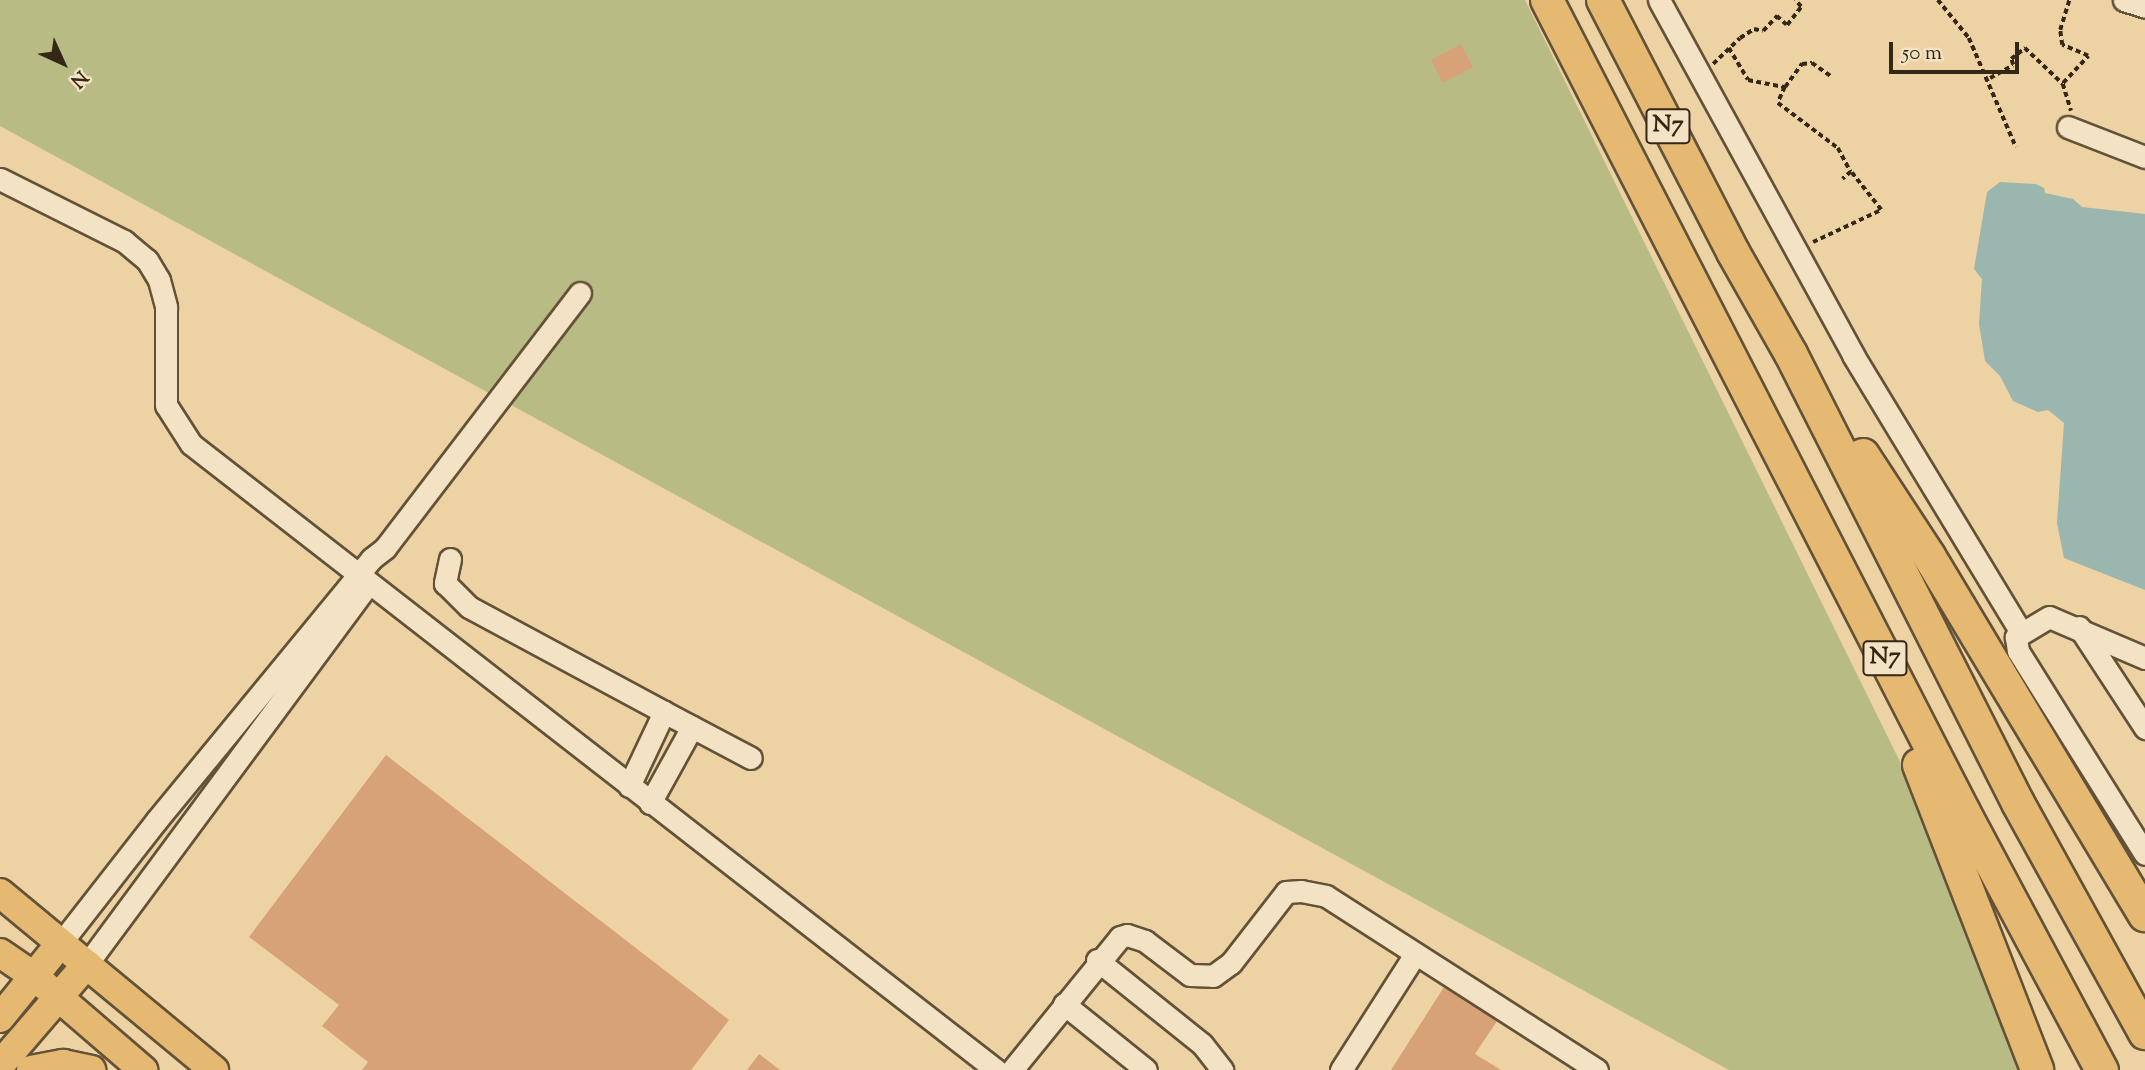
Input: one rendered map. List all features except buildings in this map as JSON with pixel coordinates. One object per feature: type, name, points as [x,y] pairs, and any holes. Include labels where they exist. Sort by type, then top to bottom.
[{"type":"highway","name":"N7","points":[[1547,0],[1969,823],[2102,1070]]},
{"type":"highway","name":"N7","points":[[1603,0],[1733,252],[1791,354],[2018,803],[2145,1033]]},
{"type":"highway","points":[[1672,242],[1668,267],[1926,780],[2037,1070]]},
{"type":"highway","points":[[1791,354],[1915,532],[2145,915]]},
{"type":"main road","points":[[0,893],[214,1070]]},
{"type":"main road","points":[[0,1018],[60,944]]},
{"type":"main road","points":[[0,953],[35,977],[143,1070]]},
{"type":"main road","points":[[0,1065],[88,964]]},
{"type":"main road","points":[[31,1070],[63,1064],[91,1070]]},
{"type":"street","points":[[1659,0],[1796,251],[2020,631],[2018,651],[2145,854]]},
{"type":"street","points":[[2124,0],[2145,7]]},
{"type":"street","points":[[2068,127],[2145,157]]},
{"type":"street","points":[[0,179],[124,241],[147,260],[159,280],[166,307],[165,393],[175,426],[191,444],[363,581],[996,1070]]},
{"type":"street","points":[[60,944],[363,581],[381,568],[385,548],[580,293]]},
{"type":"street","points":[[450,559],[445,583],[469,607],[751,758]]},
{"type":"street","points":[[88,964],[363,581]]},
{"type":"street","points":[[2020,631],[2049,617],[2145,658]]},
{"type":"street","points":[[2079,628],[2145,728]]},
{"type":"street","points":[[629,786],[664,712]]},
{"type":"street","points":[[650,803],[692,727]]},
{"type":"street","points":[[1012,1070],[1097,960],[1127,935],[1144,941],[1190,975],[1213,976],[1231,963],[1286,892],[1301,891],[1326,896],[1414,956],[1597,1070]]},
{"type":"street","points":[[1341,1070],[1414,956]]},
{"type":"street","points":[[1097,960],[1202,1044],[1222,1070]]},
{"type":"street","points":[[1063,1004],[1146,1070]]},
{"type":"path","points":[[1701,78],[1729,48],[1754,29],[1763,31],[1777,16],[1787,24],[1801,6],[1796,0]]},
{"type":"path","points":[[1938,0],[1969,38],[1989,78],[2016,147]]},
{"type":"path","points":[[2063,84],[2088,56],[2062,45],[2060,30],[2069,0]]},
{"type":"path","points":[[1729,48],[1748,80],[1784,87]]},
{"type":"path","points":[[1989,78],[2013,65],[2011,59],[2025,48],[2063,84],[2072,109],[2068,127]]},
{"type":"path","points":[[1796,251],[1879,214],[1869,191],[1851,172],[1838,148],[1821,132],[1778,103],[1784,87],[1802,64],[1812,63],[1832,77]]},
{"type":"path","points":[[1843,179],[1851,172]]},
{"type":"green space","points":[[0,0],[1525,0],[1910,782],[2021,1070],[1729,1070],[0,126]]},
{"type":"water","points":[[2000,182],[2036,184],[2044,188],[2045,193],[2073,199],[2082,207],[2145,214],[2145,590],[2064,558],[2057,523],[2064,423],[2048,410],[2038,412],[2013,401],[2000,376],[1985,361],[1979,324],[1982,279],[1974,269],[1987,192]]}]
